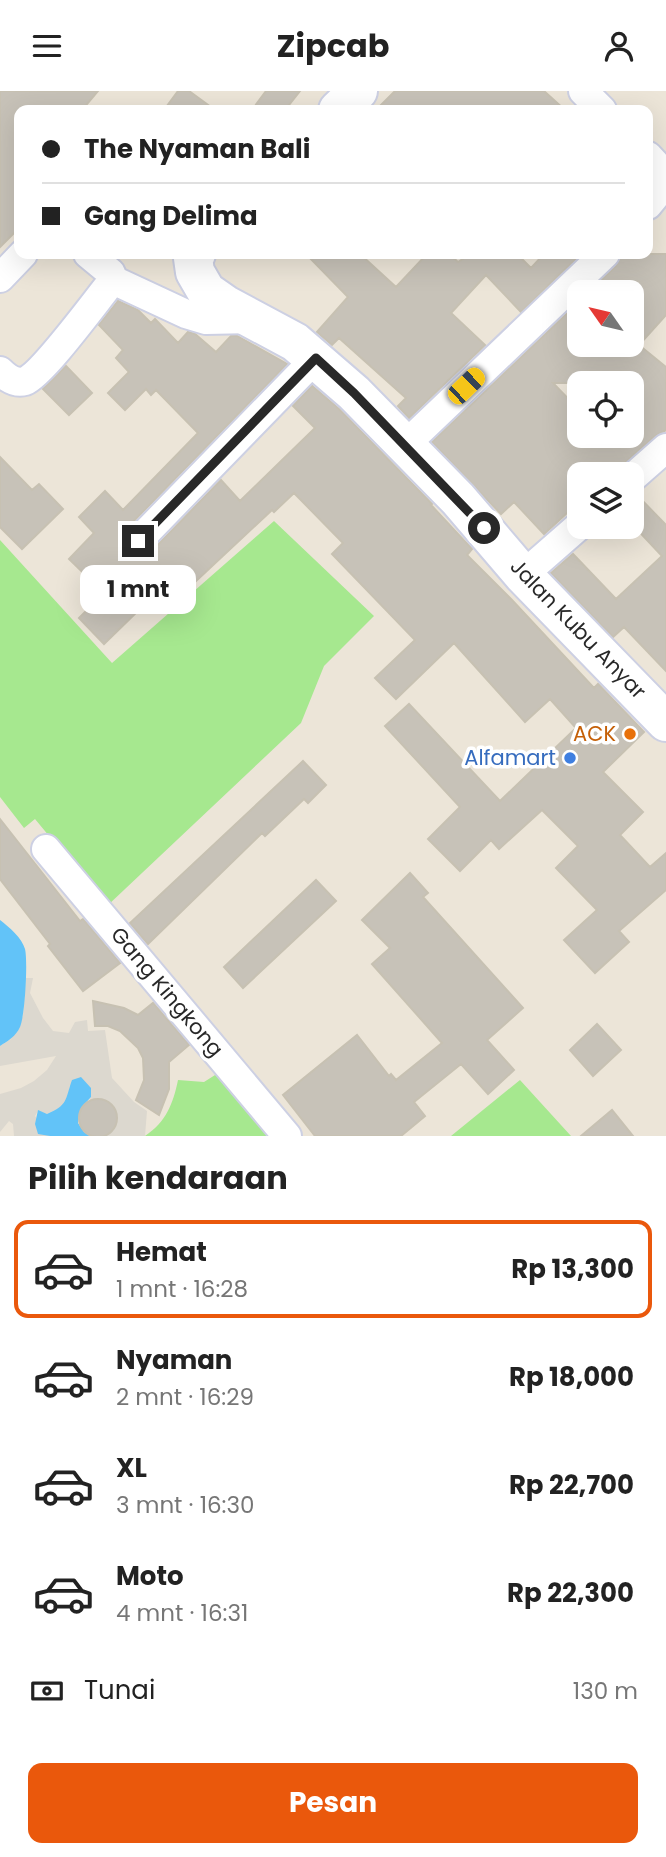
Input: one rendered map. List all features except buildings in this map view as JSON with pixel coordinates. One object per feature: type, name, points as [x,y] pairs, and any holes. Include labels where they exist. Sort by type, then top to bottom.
[{"type":"street","points":[[343,105],[358,91]]},
{"type":"street","points":[[583,91],[597,105]]},
{"type":"street","points":[[653,161],[666,175]]},
{"type":"street","points":[[653,199],[666,183]]},
{"type":"street","points":[[0,278],[18,259]]},
{"type":"street","points":[[94,259],[111,273],[113,280],[186,314],[206,320],[256,319]]},
{"type":"street","name":"Jalan Kubu Anyar","points":[[193,259],[195,272],[206,291],[226,305],[295,342],[354,393],[458,499],[523,575],[666,722]]},
{"type":"street","points":[[404,446],[600,259]]},
{"type":"street","points":[[0,371],[14,380],[24,381],[34,374],[113,280]]},
{"type":"street","points":[[138,541],[316,358]]},
{"type":"street","points":[[644,467],[666,448]]},
{"type":"street","points":[[523,575],[567,536]]},
{"type":"street","name":"Gang Kingkong","points":[[46,849],[287,1136]]},
{"type":"green space","points":[[274,521],[374,616],[324,666],[301,723],[107,906],[35,819],[24,828],[0,797],[0,540],[112,663]]},
{"type":"green space","points":[[223,1070],[276,1136],[145,1136],[168,1112],[178,1080],[204,1082]]},
{"type":"green space","points":[[520,1080],[571,1136],[451,1136]]},
{"type":"shaded area","points":[[26,978],[33,978],[30,993],[53,1031],[69,1033],[75,1022],[87,1020],[88,1031],[105,1030],[112,1078],[134,1102],[147,1111],[145,1136],[105,1136],[112,1131],[116,1121],[113,1107],[105,1100],[89,1101],[91,1097],[70,1085],[63,1106],[47,1114],[38,1111],[35,1116],[50,1136],[14,1136],[13,1124],[9,1121],[0,1132],[0,1094],[34,1081],[47,1070],[56,1056],[0,1066],[0,1046],[11,1039],[23,1016]]},
{"type":"water","points":[[0,920],[21,941],[25,949],[26,965],[22,1021],[14,1036],[0,1046]]},
{"type":"water","points":[[81,1077],[91,1088],[91,1097],[81,1108],[78,1123],[90,1136],[38,1134],[35,1124],[38,1110],[47,1114],[59,1108],[65,1101],[72,1080]]},
{"type":"place","name":"ACK","points":[[630,734]]},
{"type":"place","name":"Alfamart","points":[[570,758]]},
{"type":"route","points":[[138,541],[316,358],[354,393],[484,528]]}]
